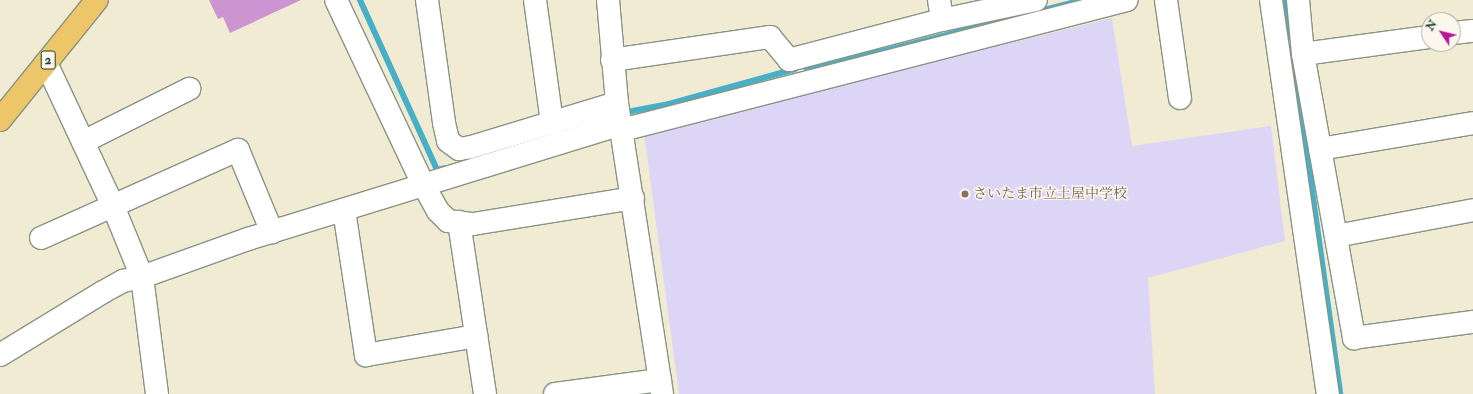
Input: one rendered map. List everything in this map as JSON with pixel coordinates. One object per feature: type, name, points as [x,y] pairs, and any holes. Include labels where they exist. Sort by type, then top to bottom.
[{"type":"main road","name":"2","points":[[0,120],[97,0]]},
{"type":"street","points":[[336,0],[423,184],[438,211],[448,221],[473,224],[633,198]]},
{"type":"street","points":[[427,0],[448,141],[459,149],[471,148],[552,123],[619,117]]},
{"type":"street","points":[[535,0],[552,123]]},
{"type":"street","points":[[555,394],[661,387],[633,198],[619,117],[612,60],[608,0]]},
{"type":"street","points":[[0,355],[123,281],[142,277],[194,256],[344,210],[619,117],[1127,0]]},
{"type":"street","points":[[1166,0],[1180,98]]},
{"type":"street","points":[[1271,0],[1328,394]]},
{"type":"street","points":[[1298,0],[1303,54],[1354,338],[1473,322]]},
{"type":"street","points":[[612,60],[770,36],[789,60],[941,10],[1022,1]]},
{"type":"street","points":[[1461,32],[1473,31]]},
{"type":"street","points":[[1303,54],[1421,38]]},
{"type":"street","points":[[46,63],[113,206],[142,277],[157,394]]},
{"type":"street","points":[[83,142],[189,89]]},
{"type":"street","points":[[1320,149],[1473,123]]},
{"type":"street","points":[[41,238],[238,150],[272,232]]},
{"type":"street","points":[[344,210],[366,355],[476,336]]},
{"type":"street","points":[[1336,236],[1473,210]]},
{"type":"street","points":[[459,222],[485,394]]},
{"type":"shaded area","name":"さいたま市立土屋中学校","points":[[1112,18],[1132,146],[1271,126],[1285,241],[1148,278],[1155,394],[679,394],[644,133]]},
{"type":"building","points":[[209,0],[301,0],[230,33],[223,17],[218,19]]},
{"type":"waterway","points":[[360,0],[437,170],[445,168]]},
{"type":"waterway","points":[[805,67],[888,50],[1083,0]]},
{"type":"waterway","points":[[1286,0],[1291,36]]},
{"type":"waterway","points":[[622,113],[669,104],[795,69]]},
{"type":"waterway","points":[[1296,75],[1340,394]]},
{"type":"place","name":"さいたま市立土屋中学校","points":[[965,194]]}]
